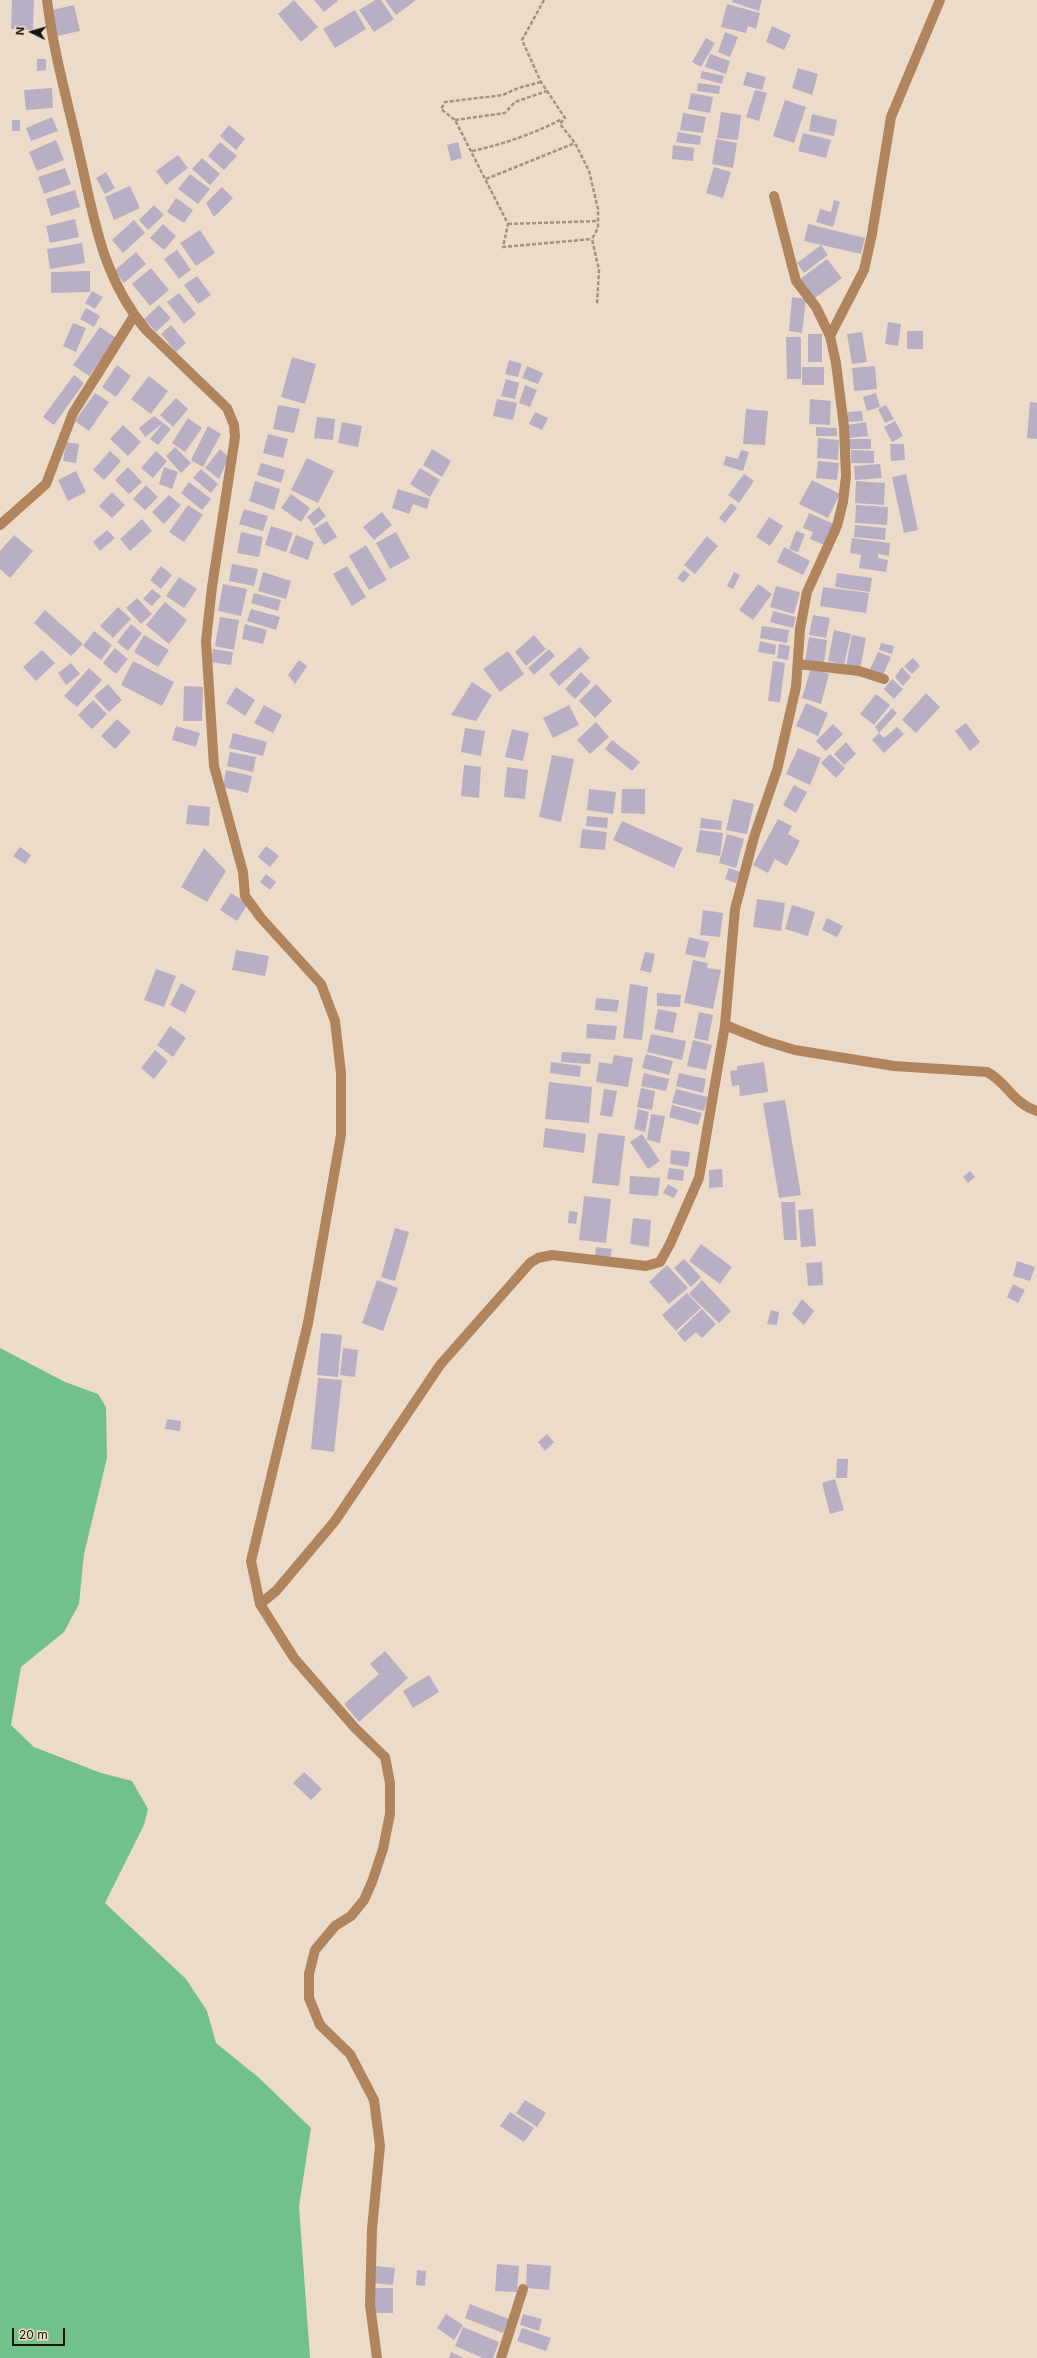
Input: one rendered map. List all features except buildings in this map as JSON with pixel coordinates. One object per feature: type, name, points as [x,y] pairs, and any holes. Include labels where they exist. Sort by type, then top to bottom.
[{"type":"street","points":[[47,0],[51,32],[106,264],[134,316],[146,330],[227,408],[234,424],[232,460],[212,587],[206,641],[214,766],[243,872],[245,896],[261,918],[321,984],[335,1021],[341,1073],[342,1135],[308,1323],[251,1561],[260,1604],[294,1658],[355,1728],[385,1757],[390,1783],[390,1814],[383,1849],[372,1882],[364,1900],[351,1916],[335,1926],[315,1950],[310,1974],[309,1998],[320,2025],[350,2054],[374,2100],[380,2146],[372,2229],[370,2305],[377,2358]]},
{"type":"street","points":[[830,336],[864,270],[872,234],[891,116],[940,0]]},
{"type":"street","points":[[260,1604],[276,1591],[335,1521],[440,1365],[530,1263],[538,1258],[552,1255],[646,1266],[660,1262],[670,1244],[699,1178],[725,1025],[735,908],[754,837],[777,770],[796,687],[800,629],[807,592],[837,526],[843,502],[846,476],[844,427],[836,363],[830,336],[816,307],[796,281],[774,196]]},
{"type":"street","points":[[0,525],[46,484],[73,413],[134,316]]},
{"type":"street","points":[[798,664],[859,671],[884,679]]},
{"type":"street","points":[[725,1025],[765,1041],[795,1050],[894,1066],[987,1072],[994,1076],[1019,1102],[1037,1111]]},
{"type":"street","points":[[501,2358],[523,2289]]},
{"type":"path","points":[[544,0],[522,40],[541,82],[565,118]]},
{"type":"path","points":[[541,82],[518,88],[503,95],[445,102],[441,109],[455,120],[508,224],[503,247],[592,239]]},
{"type":"path","points":[[455,120],[506,113],[515,102],[547,91]]},
{"type":"path","points":[[565,118],[560,124],[575,143],[589,171],[598,209],[598,221],[592,239],[600,270],[596,304]]},
{"type":"path","points":[[472,151],[534,134],[565,118]]},
{"type":"path","points":[[486,179],[575,143]]},
{"type":"path","points":[[508,224],[598,221]]},
{"type":"green space","points":[[0,1348],[65,1382],[98,1394],[106,1407],[107,1458],[84,1554],[79,1604],[64,1632],[21,1667],[11,1725],[34,1747],[101,1773],[132,1781],[148,1809],[144,1825],[105,1903],[186,1979],[207,2011],[216,2043],[258,2077],[311,2128],[299,2206],[310,2358],[0,2358]]}]
